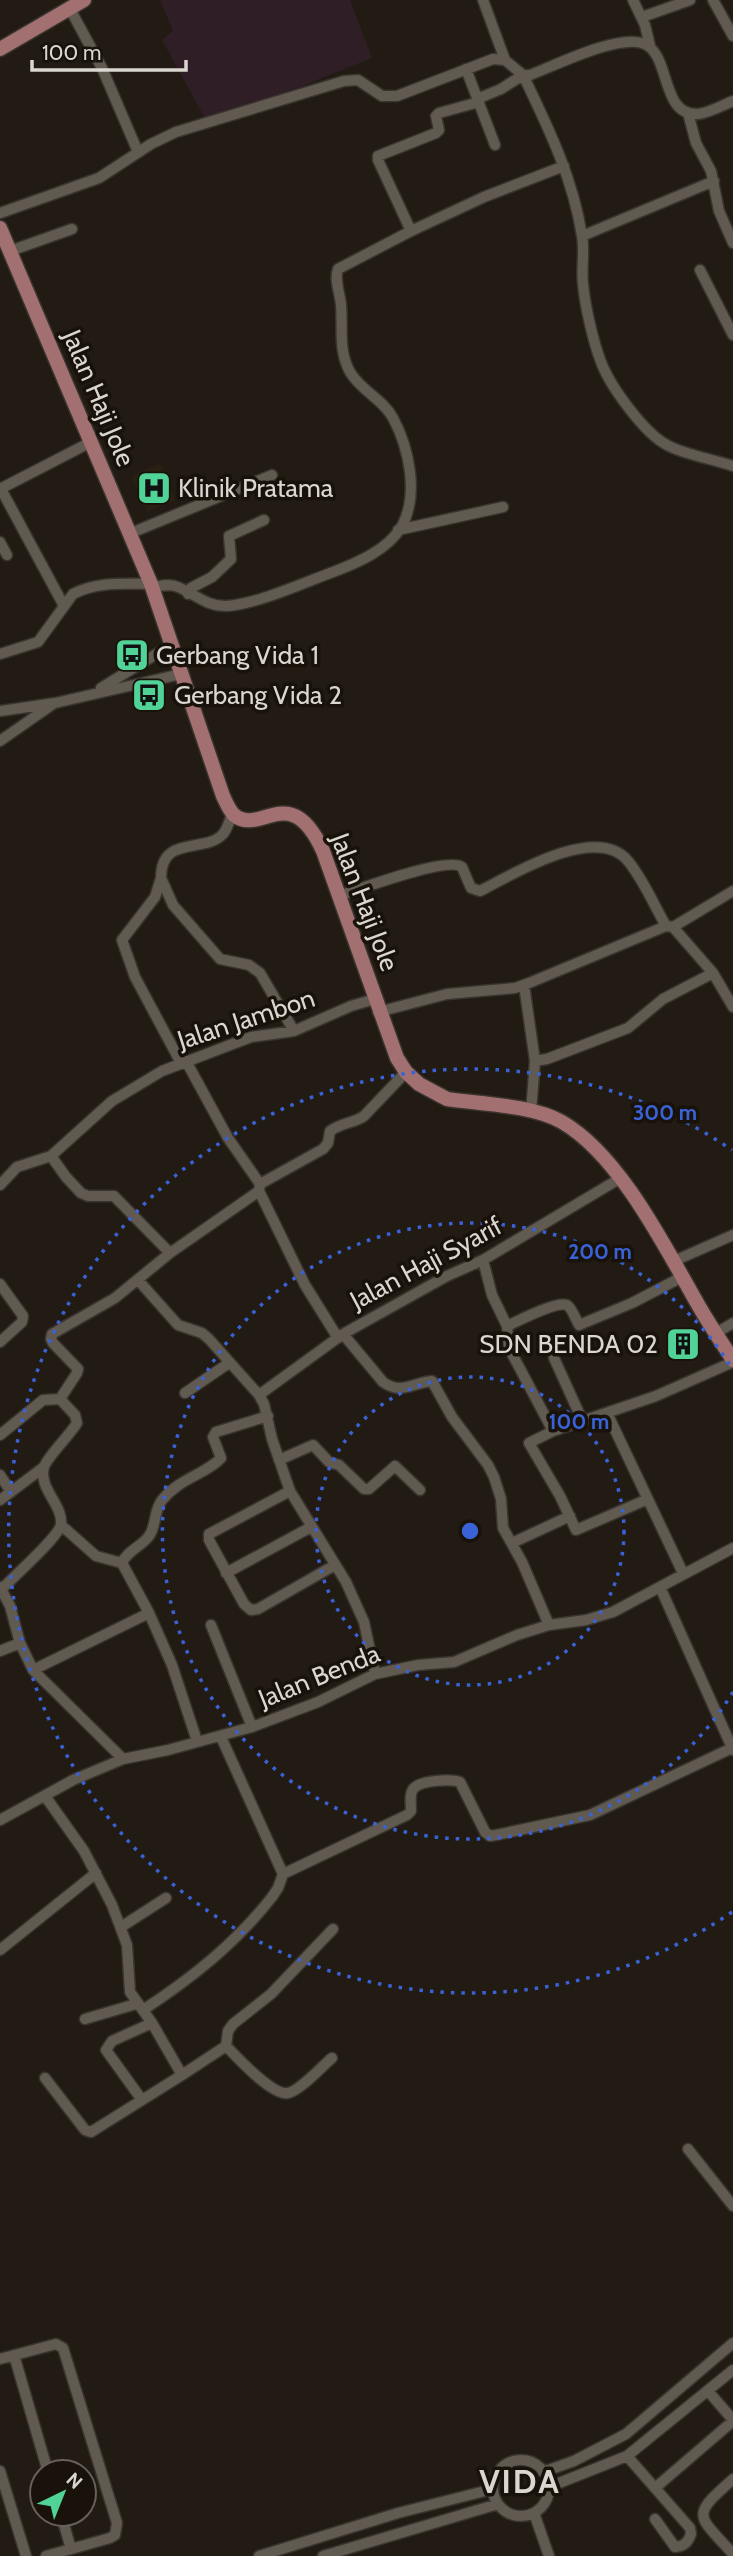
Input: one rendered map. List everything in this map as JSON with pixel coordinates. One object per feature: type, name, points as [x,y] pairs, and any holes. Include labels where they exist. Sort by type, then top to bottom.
[{"type":"main road","points":[[0,49],[84,0]]},
{"type":"main road","name":"Jalan Haji Jole","points":[[0,228],[131,533],[152,586],[223,796],[232,813],[244,820],[284,814],[292,814],[303,820],[318,840],[377,1006],[397,1058],[406,1072],[428,1090],[447,1099],[531,1112],[562,1122],[576,1132],[619,1179],[653,1226],[733,1361]]},
{"type":"street","points":[[483,0],[505,60],[523,75],[564,166],[582,236],[583,285],[596,345],[607,374],[641,425],[653,437],[678,451],[733,466]]},
{"type":"street","points":[[633,0],[642,17],[650,46],[656,53],[669,91],[688,113],[696,143],[714,181],[719,211],[733,243]]},
{"type":"street","points":[[642,17],[690,0]]},
{"type":"street","points":[[713,0],[733,36]]},
{"type":"street","points":[[70,9],[102,68],[138,152]]},
{"type":"street","points":[[411,231],[378,156],[436,133],[439,130],[436,116],[439,113],[478,100],[523,75],[530,75],[619,43],[631,41],[650,46]]},
{"type":"street","points":[[0,213],[99,178],[138,152],[176,132],[344,81],[358,80],[382,96],[397,96],[493,59],[505,60]]},
{"type":"street","points":[[466,69],[495,145]]},
{"type":"street","points":[[688,113],[699,114],[733,101]]},
{"type":"street","points":[[0,653],[38,642],[73,594],[81,590],[106,584],[168,585],[179,587],[188,594],[216,605],[227,606],[251,601],[359,562],[389,541],[398,530],[407,510],[410,493],[408,458],[394,419],[377,398],[357,382],[345,360],[341,348],[341,305],[336,274],[338,268],[484,197],[564,166]]},
{"type":"street","points":[[582,236],[714,181]]},
{"type":"street","points":[[10,251],[72,229]]},
{"type":"street","points":[[700,270],[733,335]]},
{"type":"street","points":[[64,606],[0,489],[91,442]]},
{"type":"street","points":[[131,533],[272,475]]},
{"type":"street","points":[[398,530],[503,507]]},
{"type":"street","points":[[188,594],[191,588],[216,575],[231,559],[229,536],[264,520]]},
{"type":"street","points":[[0,542],[7,555]]},
{"type":"street","points":[[96,692],[171,645]]},
{"type":"street","points":[[0,711],[55,703],[181,674]]},
{"type":"street","points":[[0,740],[55,703]]},
{"type":"street","points":[[232,813],[228,827],[220,837],[174,850],[167,856],[155,897],[122,940],[135,977],[259,1187],[305,1285],[340,1336],[390,1387],[407,1389],[432,1381],[452,1417],[488,1465],[501,1499],[503,1528],[523,1562],[549,1625]]},
{"type":"street","points":[[339,896],[391,878],[451,863],[463,867],[471,888],[480,891],[548,858],[589,847],[612,849],[629,861],[670,926],[712,973],[733,1007]]},
{"type":"street","points":[[161,878],[173,905],[220,959],[249,965],[260,973],[294,1031]]},
{"type":"street","name":"Jalan Jambon","points":[[0,1185],[17,1167],[51,1156],[112,1101],[162,1071],[184,1062],[251,1037],[294,1031],[351,1006],[377,1006],[524,985],[670,926],[733,891]]},
{"type":"street","points":[[535,1061],[547,1059],[628,1028],[663,999],[712,973]]},
{"type":"street","points":[[524,985],[535,1061],[531,1112]]},
{"type":"street","points":[[60,1399],[78,1369],[53,1343],[52,1334],[97,1310],[259,1187],[323,1149],[328,1143],[330,1131],[345,1122],[364,1116],[406,1072]]},
{"type":"street","points":[[51,1156],[76,1188],[88,1196],[114,1196],[170,1253]]},
{"type":"street","name":"Jalan Haji Syarif","points":[[259,1395],[340,1336],[447,1276],[483,1260],[619,1179]]},
{"type":"street","points":[[674,1261],[733,1235]]},
{"type":"street","points":[[483,1260],[492,1296],[507,1326],[509,1348],[553,1431]]},
{"type":"street","points":[[507,1326],[538,1312],[564,1305],[569,1307],[579,1325],[632,1303],[682,1277]]},
{"type":"street","points":[[138,1280],[177,1325],[202,1333],[259,1395],[268,1416],[290,1491],[346,1582],[364,1622],[375,1674]]},
{"type":"street","points":[[0,1284],[23,1316],[22,1322],[0,1342]]},
{"type":"street","points":[[716,1333],[733,1323]]},
{"type":"street","points":[[554,1358],[583,1422]]},
{"type":"street","points":[[648,1499],[578,1530],[574,1528],[561,1496],[529,1445],[553,1431],[656,1396],[733,1361]]},
{"type":"street","points":[[185,1393],[229,1363]]},
{"type":"street","points":[[0,1435],[49,1398],[60,1399],[75,1415],[77,1423],[44,1467],[0,1500]]},
{"type":"street","points":[[607,1413],[683,1573]]},
{"type":"street","points":[[122,1563],[153,1530],[156,1508],[164,1498],[185,1479],[221,1458],[213,1437],[216,1432],[268,1416]]},
{"type":"street","points":[[279,1460],[313,1444],[329,1462],[340,1466],[364,1489],[369,1489],[396,1466],[420,1490]]},
{"type":"street","points":[[44,1467],[45,1484],[60,1517],[59,1531],[1,1588],[10,1606],[20,1643],[33,1670],[123,1759]]},
{"type":"street","points":[[0,1475],[11,1492]]},
{"type":"street","points":[[290,1491],[209,1534],[209,1540],[244,1604],[251,1610],[335,1564]]},
{"type":"street","points":[[512,1543],[570,1516]]},
{"type":"street","points":[[61,1525],[96,1556],[122,1563],[149,1613],[172,1665],[198,1741]]},
{"type":"street","points":[[226,1573],[311,1527]]},
{"type":"street","name":"Jalan Benda","points":[[0,1820],[82,1775],[123,1759],[252,1727],[318,1702],[375,1674],[418,1665],[454,1662],[517,1635],[549,1625],[586,1620],[613,1612],[733,1548]]},
{"type":"street","points":[[283,1874],[407,1815],[411,1811],[411,1791],[422,1784],[453,1780],[460,1782],[485,1832],[490,1836],[590,1815],[733,1749],[660,1587]]},
{"type":"street","points":[[33,1670],[149,1613]]},
{"type":"street","points":[[211,1625],[252,1727]]},
{"type":"street","points":[[0,1651],[20,1643]]},
{"type":"street","points":[[85,2019],[140,2007],[190,1979],[221,1952],[278,1888],[283,1874],[220,1737]]},
{"type":"street","points":[[45,1796],[96,1872],[127,1945],[130,1992],[152,2023],[182,2075]]},
{"type":"street","points":[[0,1950],[96,1872]]},
{"type":"street","points":[[121,1927],[166,1898]]},
{"type":"street","points":[[45,2078],[85,2130],[91,2132],[98,2129],[122,2110],[226,2046],[228,2031],[233,2024],[271,1994],[333,1929]]},
{"type":"street","points":[[142,2100],[106,2050],[112,2041],[152,2023]]},
{"type":"street","points":[[226,2046],[268,2086],[288,2093],[332,2058]]},
{"type":"street","points":[[688,2149],[733,2206]]},
{"type":"street","points":[[543,2472],[574,2461],[626,2434],[733,2343]]},
{"type":"street","points":[[0,2359],[56,2344],[63,2348],[117,2523],[115,2535],[46,2556]]},
{"type":"street","points":[[14,2355],[44,2458]]},
{"type":"street","points":[[549,2487],[626,2456],[733,2370]]},
{"type":"street","points":[[654,2488],[733,2420],[708,2391]]},
{"type":"street","points":[[614,2440],[690,2528],[687,2543],[675,2546],[655,2519]]},
{"type":"street","points":[[531,2462],[543,2472],[549,2487],[545,2502],[534,2513],[518,2516],[503,2510],[498,2504],[493,2489],[497,2474],[508,2463],[531,2462]]},
{"type":"street","points":[[1,2476],[26,2556]]},
{"type":"street","points":[[733,2479],[710,2499],[702,2512],[708,2526],[733,2554]]},
{"type":"street","points":[[259,2556],[398,2513],[493,2489]]},
{"type":"street","points":[[323,2556],[498,2504]]},
{"type":"street","points":[[534,2513],[549,2556]]},
{"type":"street","points":[[65,2528],[71,2549]]},
{"type":"shaded area","points":[[160,0],[350,0],[372,58],[208,124],[162,40],[173,31]]},
{"type":"shaded area","name":"Klinik Pratama","points":[[160,463],[175,500],[147,512],[132,477]]},
{"type":"place","name":"Klinik Pratama","points":[[154,488]]},
{"type":"place","name":"Gerbang Vida 1","points":[[132,655]]},
{"type":"place","name":"Gerbang Vida 2","points":[[149,695]]},
{"type":"place","name":"SDN BENDA 02","points":[[683,1344]]},
{"type":"district","name":"VIDA","points":[[520,2481]]}]
